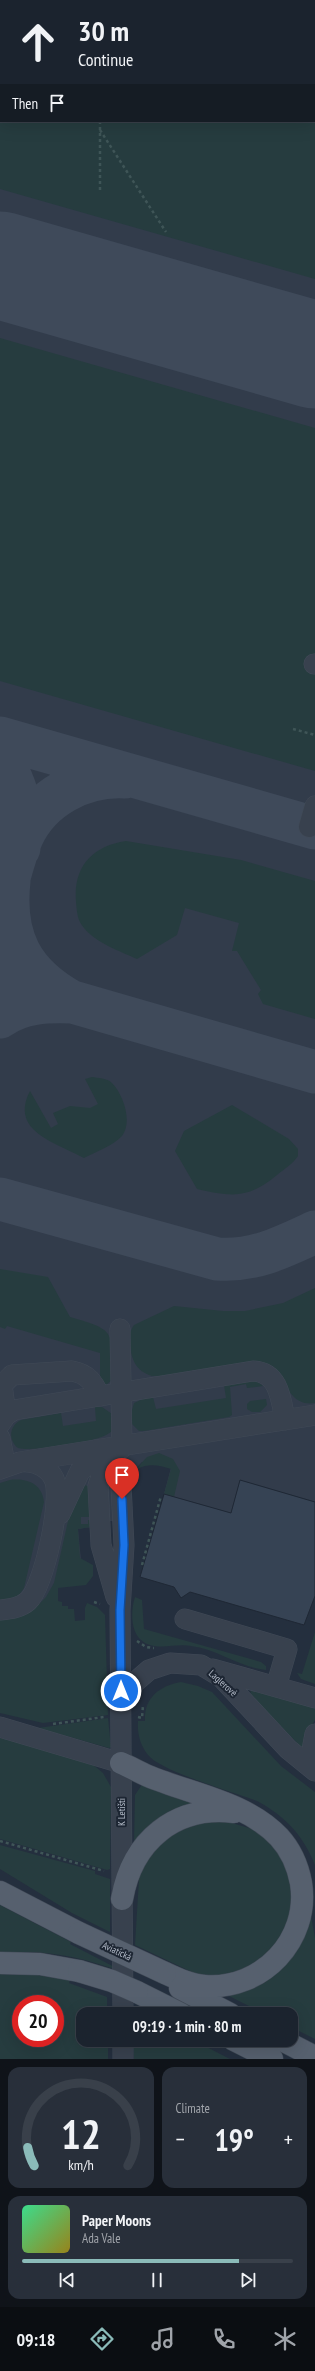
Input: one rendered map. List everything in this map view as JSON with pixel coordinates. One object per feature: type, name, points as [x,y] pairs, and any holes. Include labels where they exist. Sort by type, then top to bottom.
[{"type":"main road","points":[[121,1763],[148,1776],[220,1801],[259,1820],[276,1834],[289,1850],[295,1863],[302,1890],[301,1911],[289,1944],[271,1965],[247,1980],[233,1984],[205,1986],[191,1984],[165,1973]]},
{"type":"main road","points":[[121,1763],[151,1767],[250,1803],[263,1810],[285,1826],[301,1845],[310,1868],[315,1889]]},
{"type":"main road","points":[[122,1899],[128,1873],[134,1861],[149,1840],[165,1828],[182,1818],[207,1811],[220,1810],[246,1814]]},
{"type":"main road","name":"Aviatická","points":[[0,1892],[79,1933],[165,1973],[179,1988],[216,2007]]},
{"type":"main road","points":[[0,1963],[45,1964],[79,1971],[112,1981],[166,2007]]},
{"type":"main road","points":[[228,2047],[244,2059]]},
{"type":"main road","points":[[248,2047],[272,2059]]},
{"type":"main road","points":[[296,2047],[315,2057]]},
{"type":"street","points":[[310,826],[315,806]]},
{"type":"street","name":"K Letišti","points":[[120,1329],[121,1392],[116,1448],[121,1485],[124,1545],[116,1711],[121,1763],[122,2007]]},
{"type":"street","points":[[100,1396],[93,1383],[82,1373],[72,1371],[12,1375],[2,1385],[6,1416],[121,1392],[259,1371],[276,1384],[285,1420]]},
{"type":"street","points":[[0,1470],[20,1462],[116,1448],[315,1415]]},
{"type":"street","points":[[0,1438],[3,1453],[0,1463]]},
{"type":"street","points":[[53,1529],[76,1477],[85,1465],[116,1448]]},
{"type":"street","points":[[0,1610],[23,1606],[34,1594],[41,1579],[53,1529],[56,1503],[54,1479],[50,1472],[38,1464],[20,1462]]},
{"type":"street","points":[[185,1619],[287,1649],[276,1687]]},
{"type":"street","name":"Laglerové","points":[[116,1711],[134,1683],[149,1670],[170,1663],[201,1665],[221,1677],[288,1749],[315,1771]]},
{"type":"street","points":[[201,1665],[315,1698]]},
{"type":"street","points":[[0,1727],[121,1763]]},
{"type":"street","points":[[315,1734],[312,1750],[315,1762]]},
{"type":"street","points":[[123,2047],[123,2059]]},
{"type":"path","points":[[100,122],[100,190]]},
{"type":"path","points":[[100,130],[166,232]]},
{"type":"path","points":[[293,729],[315,735]]},
{"type":"path","points":[[137,1717],[142,1718],[146,1698]]},
{"type":"path","points":[[47,1725],[116,1711]]},
{"type":"path","points":[[0,1841],[105,1871]]},
{"type":"shaded area","points":[[0,122],[315,122],[315,1502],[240,1480],[231,1513],[164,1494],[172,1464],[142,1462],[133,1472],[123,1521],[100,1521],[91,1527],[78,1529],[83,1582],[54,1583],[52,1609],[0,1639]]},
{"type":"green space","points":[[0,122],[315,122],[315,279],[0,189]]},
{"type":"green space","points":[[0,338],[315,428],[315,771],[0,681]]},
{"type":"green space","points":[[126,841],[241,860],[315,881],[315,1019],[263,1004],[258,994],[261,990],[237,951],[232,951],[239,923],[185,908],[177,935],[137,959],[109,946],[89,933],[80,922],[78,916],[76,890],[78,878],[87,860],[94,853],[103,848]]},
{"type":"green space","points":[[92,1077],[108,1080],[116,1088],[123,1101],[127,1116],[127,1123],[122,1136],[118,1140],[84,1158],[38,1134],[30,1126],[26,1116],[25,1105],[30,1091],[51,1128],[58,1124],[53,1113],[70,1106],[90,1108],[98,1104],[85,1079]]},
{"type":"green space","points":[[232,1105],[289,1139],[298,1149],[298,1156],[291,1164],[267,1183],[248,1192],[240,1194],[221,1194],[197,1189],[175,1151],[184,1131]]},
{"type":"green space","points":[[0,1269],[48,1277],[70,1317],[97,1326],[104,1330],[109,1335],[111,1342],[113,1379],[105,1386],[100,1381],[100,1353],[7,1326],[5,1329],[0,1327]]},
{"type":"green space","points":[[315,1288],[315,1403],[303,1402],[294,1397],[282,1378],[152,1376],[138,1368],[133,1360],[130,1338],[134,1325],[174,1306],[223,1311],[245,1311],[283,1303]]},
{"type":"green space","points":[[255,1380],[263,1386],[247,1388],[246,1384],[230,1387],[232,1415],[229,1417],[144,1431],[139,1431],[129,1421],[134,1403],[147,1397],[153,1397],[156,1409],[226,1398],[224,1385]]},
{"type":"green space","points":[[266,1399],[267,1405],[260,1412],[252,1412],[247,1409],[247,1404],[250,1401]]},
{"type":"green space","points":[[95,1407],[102,1407],[112,1414],[112,1431],[94,1439],[66,1446],[26,1449],[18,1448],[11,1437],[12,1429],[21,1420],[61,1413],[63,1426],[96,1421]]},
{"type":"green space","points":[[159,1453],[173,1459],[180,1471],[174,1497],[164,1494],[171,1469],[151,1465],[142,1467],[133,1472],[147,1457]]},
{"type":"green space","points":[[10,1480],[27,1481],[37,1486],[43,1496],[44,1502],[24,1588],[17,1598],[0,1603],[0,1483]]},
{"type":"green space","points":[[83,1485],[88,1486],[91,1517],[81,1517],[81,1524],[88,1524],[88,1520],[90,1520],[91,1527],[78,1529],[80,1558],[93,1565],[93,1576],[86,1585],[58,1588],[58,1601],[62,1602],[62,1606],[68,1606],[68,1609],[74,1609],[75,1621],[85,1620],[85,1608],[87,1603],[97,1607],[105,1615],[108,1715],[43,1723],[0,1713],[0,1617],[34,1609],[46,1597],[54,1583],[71,1508]]},
{"type":"green space","points":[[135,1597],[142,1600],[144,1629],[261,1662],[266,1666],[266,1670],[247,1666],[201,1648],[185,1645],[152,1646],[146,1644],[137,1636],[133,1626],[132,1614]]},
{"type":"green space","points":[[315,1632],[315,1684],[301,1679],[297,1673],[302,1674]]},
{"type":"green space","points":[[181,1682],[198,1686],[212,1692],[281,1766],[315,1792],[315,1865],[305,1844],[299,1836],[292,1827],[276,1813],[257,1801],[171,1770],[151,1758],[145,1750],[140,1741],[138,1721],[145,1721],[147,1706],[154,1694],[166,1687]]},
{"type":"green space","points":[[251,1690],[315,1708],[315,1720],[310,1728],[305,1751],[250,1695]]},
{"type":"green space","points":[[108,1718],[111,1747],[109,1748],[38,1728]]},
{"type":"green space","points":[[0,1736],[91,1763],[103,1773],[111,1787],[110,1869],[107,1870],[0,1839]]},
{"type":"green space","points":[[143,1783],[207,1802],[136,1843],[134,1842],[135,1795]]},
{"type":"green space","points":[[222,1820],[252,1829],[274,1841],[292,1877],[292,1918],[269,1956],[234,1974],[211,1976],[196,1974],[135,1945],[139,1879],[142,1868],[156,1846],[188,1825]]},
{"type":"green space","points":[[0,1845],[95,1871],[95,1874],[110,1879],[110,1932],[72,1913],[0,1869]]},
{"type":"green space","points":[[0,1905],[126,1973],[79,1959],[49,1953],[0,1953]]},
{"type":"green space","points":[[309,1916],[311,1916],[315,1938],[315,2039],[298,2030],[298,2007],[251,2007],[225,1994]]},
{"type":"green space","points":[[0,1974],[38,1975],[70,1980],[69,1983],[107,1997],[107,2007],[76,2007],[76,2047],[108,2047],[108,2059],[0,2059]]},
{"type":"green space","points":[[133,2047],[207,2047],[230,2059],[134,2059]]},
{"type":"building","points":[[240,1480],[315,1502],[315,1596],[304,1625],[190,1592],[181,1598],[174,1587],[140,1577],[164,1494],[231,1513]]},
{"type":"taxiway","points":[[0,738],[315,828]]},
{"type":"taxiway","points":[[0,760],[7,770],[16,791],[21,825],[19,848]]},
{"type":"taxiway","points":[[1,908],[13,863],[22,837],[40,810],[64,791],[79,785],[109,777],[125,777]]},
{"type":"taxiway","points":[[0,899],[9,881],[9,920],[13,937],[19,952],[28,966],[40,979],[54,991],[72,1002],[44,1002],[25,1005],[0,1017]]},
{"type":"taxiway","points":[[0,981],[315,1072]]},
{"type":"taxiway","points":[[0,1199],[217,1259],[255,1256],[279,1248],[315,1232]]},
{"type":"runway","points":[[0,265],[315,355]]},
{"type":"route","points":[[121,1691],[120,1610],[124,1545],[122,1499]]}]
